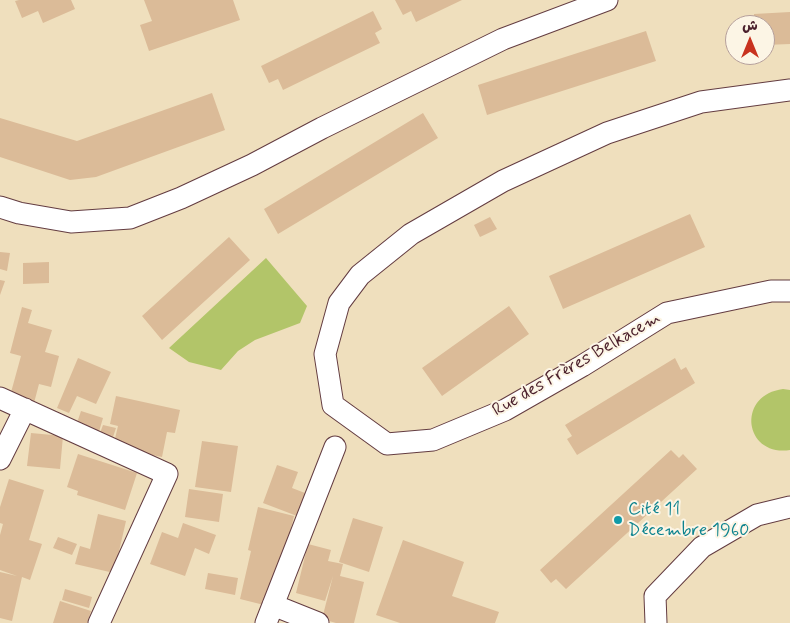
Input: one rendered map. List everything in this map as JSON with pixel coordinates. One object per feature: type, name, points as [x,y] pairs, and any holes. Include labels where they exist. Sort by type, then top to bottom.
[{"type":"street","points":[[0,207],[19,213],[71,222],[130,218],[181,198],[252,165],[322,128],[503,39],[607,0]]},
{"type":"street","name":"Rue des Frères Belkacem","points":[[790,90],[701,102],[607,133],[503,181],[411,234],[360,275],[339,303],[325,354],[333,405],[387,444],[433,440],[505,410],[582,366],[667,313],[771,290],[790,290]]},
{"type":"street","points":[[0,398],[167,474],[99,623]]},
{"type":"street","points":[[0,459],[25,409]]},
{"type":"street","points":[[318,623],[269,614],[334,447]]},
{"type":"street","points":[[656,623],[655,596],[702,547],[758,515],[790,507]]},
{"type":"green space","points":[[266,258],[307,306],[300,323],[255,340],[238,351],[221,370],[189,362],[169,348]]},
{"type":"green space","points":[[783,389],[790,390],[790,450],[775,450],[763,444],[755,435],[752,413],[758,402],[768,394]]},
{"type":"building","points":[[71,0],[75,9],[43,23],[38,11],[22,18],[15,1]]},
{"type":"building","points":[[144,0],[233,0],[240,20],[149,51],[140,25],[152,21]]},
{"type":"building","points":[[395,0],[462,0],[416,22],[411,11],[403,15]]},
{"type":"building","points":[[373,11],[382,29],[375,33],[380,43],[283,90],[278,79],[269,83],[261,66]]},
{"type":"building","points":[[790,12],[790,44],[775,45],[775,15],[754,14]]},
{"type":"building","points":[[646,31],[656,61],[487,115],[478,85]]},
{"type":"building","points":[[212,93],[225,130],[96,177],[70,180],[0,157],[0,118],[77,141]]},
{"type":"building","points":[[423,113],[438,138],[278,234],[264,209]]},
{"type":"building","points":[[690,214],[705,247],[563,309],[549,276]]},
{"type":"building","points":[[490,217],[497,229],[480,237],[474,225]]},
{"type":"building","points":[[229,237],[250,260],[162,340],[142,316]]},
{"type":"building","points":[[0,252],[10,253],[7,271],[0,269]]},
{"type":"building","points":[[49,262],[49,283],[23,284],[23,263]]},
{"type":"building","points":[[0,280],[5,281],[0,295]]},
{"type":"building","points":[[509,306],[529,334],[442,396],[422,368]]},
{"type":"building","points":[[22,307],[32,310],[28,323],[52,330],[45,352],[59,356],[51,387],[39,384],[34,403],[10,396],[21,356],[10,353]]},
{"type":"building","points":[[78,358],[111,372],[96,404],[77,396],[69,413],[57,408]]},
{"type":"building","points":[[675,358],[681,370],[686,367],[695,383],[577,455],[567,439],[572,436],[565,425]]},
{"type":"building","points":[[116,396],[180,410],[175,433],[167,432],[162,457],[113,447],[118,426],[110,424]]},
{"type":"building","points":[[81,411],[103,418],[98,435],[75,429]]},
{"type":"building","points":[[103,425],[116,428],[113,437],[100,433]]},
{"type":"building","points":[[31,433],[63,436],[60,469],[27,466]]},
{"type":"building","points":[[202,441],[238,446],[231,492],[195,487]]},
{"type":"building","name":"Cité 11 Décembre 1960","points":[[671,450],[679,458],[683,454],[697,469],[566,589],[556,579],[551,583],[540,570]]},
{"type":"building","points":[[78,454],[137,473],[125,510],[77,495],[78,491],[67,487]]},
{"type":"building","points":[[277,465],[298,472],[292,488],[305,493],[297,516],[263,503]]},
{"type":"building","points":[[9,479],[44,490],[29,540],[42,544],[30,580],[22,577],[12,621],[0,618],[0,572],[17,576],[0,570],[0,535],[3,524],[0,523],[0,507]]},
{"type":"building","points":[[189,489],[223,494],[219,522],[185,517]]},
{"type":"building","points":[[258,507],[294,516],[272,607],[240,599],[251,551],[248,550]]},
{"type":"building","points":[[98,514],[126,521],[114,573],[75,564],[80,546],[90,549]]},
{"type":"building","points":[[353,518],[383,527],[369,572],[339,562]]},
{"type":"building","points":[[183,523],[216,535],[209,554],[195,548],[185,576],[150,564],[162,532],[178,538]]},
{"type":"building","points":[[58,537],[77,544],[72,555],[53,548]]},
{"type":"building","points":[[403,540],[464,562],[452,596],[499,612],[495,623],[400,623],[376,615]]},
{"type":"building","points":[[308,544],[331,550],[328,561],[343,564],[340,576],[364,582],[354,623],[336,623],[322,619],[333,576],[325,601],[296,593]]},
{"type":"building","points":[[208,573],[238,578],[235,595],[205,589]]},
{"type":"building","points":[[65,589],[92,597],[89,608],[62,600]]},
{"type":"building","points":[[60,601],[91,611],[87,623],[53,623]]},
{"type":"place","name":"Cité 11 Décembre 1960","points":[[618,520]]}]
